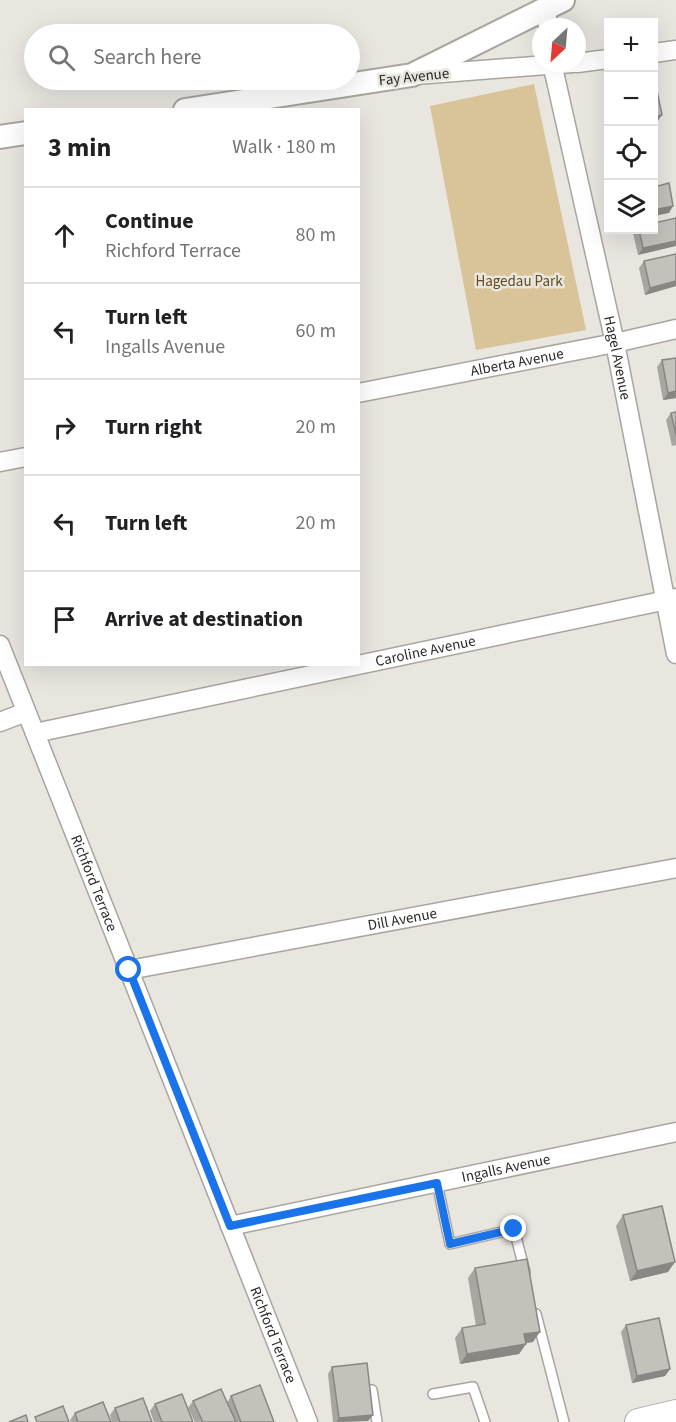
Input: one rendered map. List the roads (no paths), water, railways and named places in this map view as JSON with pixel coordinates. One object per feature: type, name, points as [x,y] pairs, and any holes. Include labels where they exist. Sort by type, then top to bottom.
[{"type":"main road","points":[[638,1422],[676,1413]]},
{"type":"street","points":[[412,75],[552,12]]},
{"type":"street","points":[[658,52],[676,50]]},
{"type":"street","name":"Fay Avenue","points":[[586,62],[604,60]]},
{"type":"street","name":"Fay Avenue","points":[[360,83],[412,75],[532,66]]},
{"type":"street","name":"Hagel Avenue","points":[[555,72],[671,599],[676,654]]},
{"type":"street","name":"Fay Avenue","points":[[198,108],[315,90]]},
{"type":"street","points":[[0,137],[24,134]]},
{"type":"street","name":"Alberta Avenue","points":[[360,393],[676,329]]},
{"type":"street","points":[[0,462],[24,457]]},
{"type":"street","name":"Caroline Avenue","points":[[360,665],[671,599]]},
{"type":"street","name":"Richford Terrace","points":[[0,645],[308,1422]]},
{"type":"street","name":"Caroline Avenue","points":[[35,734],[355,666]]},
{"type":"street","points":[[0,722],[26,712]]},
{"type":"street","name":"Dill Avenue","points":[[129,970],[676,868]]},
{"type":"street","name":"Ingalls Avenue","points":[[230,1226],[676,1132]]},
{"type":"lane","points":[[437,1183],[450,1244],[514,1229],[529,1286]]},
{"type":"lane","points":[[534,1309],[564,1422]]},
{"type":"lane","points":[[433,1394],[473,1387],[485,1422]]},
{"type":"lane","points":[[372,1390],[377,1422]]},
{"type":"park label","name":"Hagedau Park","points":[[519,281]]}]
